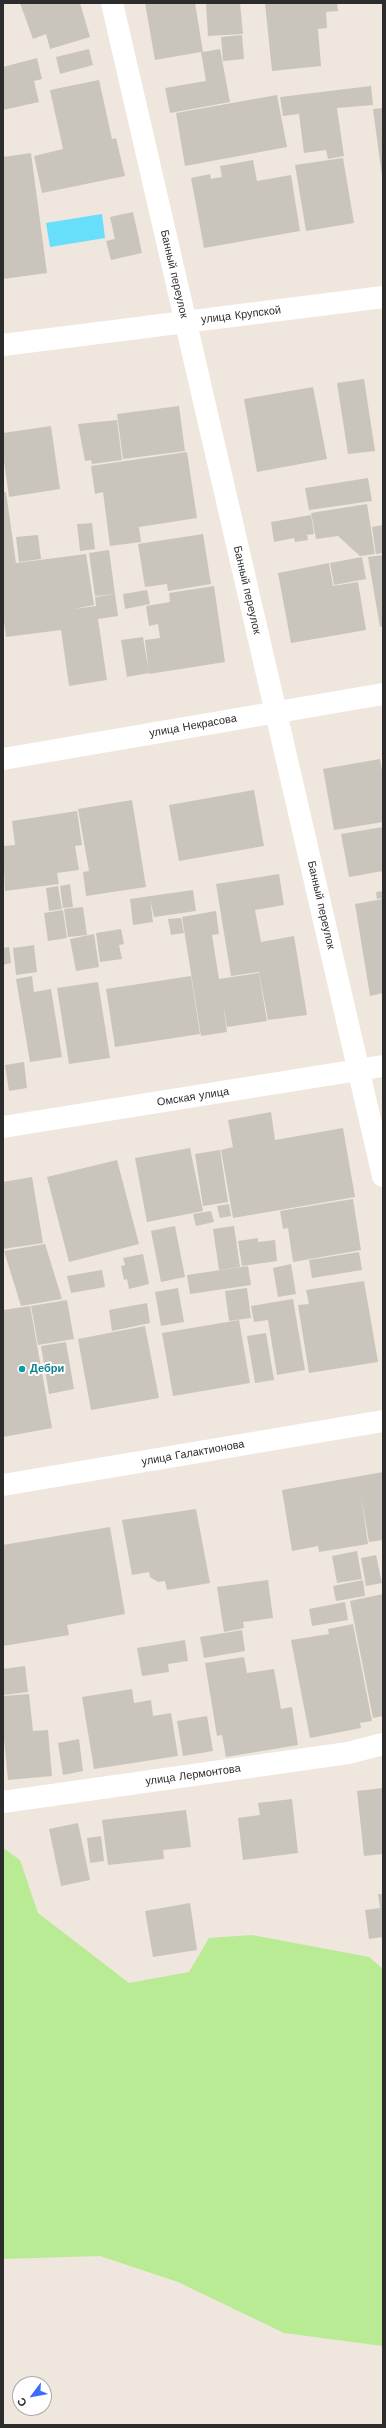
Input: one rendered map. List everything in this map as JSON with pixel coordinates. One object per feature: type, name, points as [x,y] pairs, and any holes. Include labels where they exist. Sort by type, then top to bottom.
[{"type":"street","name":"Банный переулок","points":[[112,3],[383,1176]]},
{"type":"street","name":"улица Крупской","points":[[3,345],[383,297]]},
{"type":"street","name":"улица Некрасова","points":[[3,759],[383,694]]},
{"type":"street","name":"Омская улица","points":[[3,1127],[383,1066]]},
{"type":"street","name":"улица Галактионова","points":[[3,1485],[383,1421]]},
{"type":"street","name":"улица Лермонтова","points":[[3,1802],[348,1753],[383,1744]]},
{"type":"green space","points":[[3,1848],[20,1860],[38,1913],[129,1983],[189,1972],[209,1938],[252,1935],[369,1957],[383,1969],[383,2346],[284,2333],[178,2282],[100,2256],[3,2259]]},
{"type":"water","points":[[102,214],[105,238],[50,247],[46,223]]},
{"type":"building","points":[[20,3],[80,3],[90,37],[50,49],[46,34],[33,39]]},
{"type":"building","points":[[145,3],[195,3],[203,52],[220,49],[230,102],[170,113],[165,88],[206,81],[201,52],[155,60]]},
{"type":"building","points":[[206,3],[240,3],[243,34],[208,36]]},
{"type":"building","points":[[265,3],[337,3],[338,11],[326,12],[327,28],[318,29],[321,66],[272,71]]},
{"type":"building","points":[[242,35],[244,59],[223,61],[221,37]]},
{"type":"building","points":[[89,49],[93,65],[60,74],[56,57]]},
{"type":"building","points":[[37,58],[42,79],[34,81],[39,102],[3,110],[3,67]]},
{"type":"building","points":[[99,80],[112,139],[116,138],[125,176],[42,193],[34,156],[63,149],[50,90]]},
{"type":"building","points":[[371,86],[373,105],[337,108],[344,156],[328,159],[326,150],[304,153],[299,114],[283,116],[280,97]]},
{"type":"building","points":[[277,95],[287,147],[185,166],[176,113]]},
{"type":"building","points":[[383,108],[383,176],[382,176],[373,109]]},
{"type":"building","points":[[31,153],[47,273],[3,279],[3,157]]},
{"type":"building","points":[[343,158],[354,223],[306,231],[295,165]]},
{"type":"building","points":[[253,160],[257,181],[291,175],[300,231],[204,248],[191,178],[210,174],[211,179],[222,177],[220,166]]},
{"type":"building","points":[[133,212],[142,253],[111,260],[106,241],[115,239],[110,217]]},
{"type":"building","points":[[364,379],[375,451],[348,454],[337,383]]},
{"type":"building","points":[[313,387],[327,459],[257,472],[244,399]]},
{"type":"building","points":[[179,406],[185,451],[123,459],[117,414]]},
{"type":"building","points":[[117,420],[122,460],[92,464],[91,460],[85,461],[78,424]]},
{"type":"building","points":[[51,426],[60,489],[9,497],[3,454],[3,433]]},
{"type":"building","points":[[187,452],[197,518],[139,527],[141,542],[110,546],[103,492],[95,494],[91,466]]},
{"type":"building","points":[[368,478],[372,501],[309,510],[305,488]]},
{"type":"building","points":[[3,492],[6,492],[16,563],[86,554],[94,605],[73,609],[96,606],[95,597],[115,594],[118,616],[98,619],[107,680],[69,686],[61,630],[6,637],[3,615]]},
{"type":"building","points":[[367,504],[375,554],[360,556],[338,536],[316,539],[311,513]]},
{"type":"building","points":[[311,515],[314,534],[307,535],[308,540],[295,542],[294,538],[274,542],[271,522]]},
{"type":"building","points":[[92,523],[95,549],[80,551],[77,524]]},
{"type":"building","points":[[383,525],[383,553],[376,554],[372,527]]},
{"type":"building","points":[[203,534],[211,584],[168,591],[167,584],[145,587],[138,544]]},
{"type":"building","points":[[38,535],[41,559],[19,562],[16,537]]},
{"type":"building","points":[[109,550],[115,594],[95,596],[89,553]]},
{"type":"building","points":[[383,555],[383,626],[380,627],[368,557]]},
{"type":"building","points":[[362,557],[366,579],[334,585],[330,563]]},
{"type":"building","points":[[329,563],[333,586],[358,582],[366,630],[291,643],[278,573]]},
{"type":"building","points":[[214,586],[225,662],[149,674],[145,640],[160,638],[158,624],[149,626],[146,606],[170,602],[169,593]]},
{"type":"building","points":[[147,590],[150,604],[125,609],[123,594]]},
{"type":"building","points":[[143,637],[149,673],[127,677],[121,640]]},
{"type":"building","points":[[380,759],[383,777],[383,822],[334,830],[323,769]]},
{"type":"building","points":[[254,790],[264,846],[179,861],[169,805]]},
{"type":"building","points":[[132,800],[146,887],[86,896],[83,872],[89,871],[78,809]]},
{"type":"building","points":[[77,811],[82,845],[75,846],[79,870],[57,873],[59,884],[5,891],[3,846],[15,845],[12,821]]},
{"type":"building","points":[[383,827],[383,871],[349,877],[341,834]]},
{"type":"building","points":[[279,874],[284,905],[255,910],[261,942],[294,936],[307,1015],[268,1020],[259,972],[231,976],[216,884]]},
{"type":"building","points":[[70,884],[73,907],[63,908],[60,886]]},
{"type":"building","points":[[58,886],[62,909],[49,911],[46,888]]},
{"type":"building","points":[[193,890],[196,911],[154,917],[150,899],[153,922],[133,925],[130,899]]},
{"type":"building","points":[[383,891],[383,898],[377,899],[376,892]]},
{"type":"building","points":[[383,899],[383,993],[370,996],[355,904]]},
{"type":"building","points":[[83,907],[87,935],[68,937],[64,909]]},
{"type":"building","points":[[63,910],[67,938],[48,941],[44,913]]},
{"type":"building","points":[[216,911],[219,934],[212,935],[219,979],[259,973],[267,1021],[227,1027],[223,1003],[227,1032],[201,1036],[182,917]]},
{"type":"building","points":[[181,918],[184,933],[171,935],[168,919]]},
{"type":"building","points":[[121,929],[124,944],[119,945],[122,959],[100,962],[96,933]]},
{"type":"building","points":[[94,934],[99,967],[76,971],[70,939]]},
{"type":"building","points":[[34,945],[37,972],[16,975],[13,948]]},
{"type":"building","points":[[9,947],[11,963],[3,965],[3,948]]},
{"type":"building","points":[[32,976],[34,992],[51,989],[62,1057],[30,1062],[16,979]]},
{"type":"building","points":[[191,976],[200,1034],[115,1047],[106,989]]},
{"type":"building","points":[[98,982],[110,1058],[69,1064],[57,988]]},
{"type":"building","points":[[24,1062],[27,1088],[9,1091],[5,1065]]},
{"type":"building","points":[[271,1112],[275,1140],[343,1128],[355,1197],[233,1218],[221,1150],[233,1147],[228,1120]]},
{"type":"building","points":[[190,1148],[203,1211],[147,1222],[135,1158]]},
{"type":"building","points":[[220,1150],[228,1202],[203,1206],[195,1154]]},
{"type":"building","points":[[117,1160],[139,1244],[69,1262],[47,1177]]},
{"type":"building","points":[[32,1177],[43,1243],[3,1249],[3,1182]]},
{"type":"building","points":[[353,1199],[361,1250],[293,1262],[288,1228],[283,1229],[280,1211]]},
{"type":"building","points":[[229,1204],[231,1216],[220,1218],[217,1206]]},
{"type":"building","points":[[211,1211],[214,1222],[196,1226],[193,1214]]},
{"type":"building","points":[[175,1226],[185,1277],[161,1282],[151,1231]]},
{"type":"building","points":[[234,1226],[240,1267],[219,1270],[213,1229]]},
{"type":"building","points":[[258,1238],[258,1242],[275,1240],[277,1261],[242,1266],[238,1241]]},
{"type":"building","points":[[45,1244],[62,1299],[21,1306],[4,1251]]},
{"type":"building","points":[[359,1252],[362,1270],[312,1278],[309,1260]]},
{"type":"building","points":[[143,1254],[149,1284],[129,1289],[127,1279],[124,1280],[121,1266],[125,1265],[123,1258]]},
{"type":"building","points":[[291,1264],[296,1294],[278,1297],[273,1268]]},
{"type":"building","points":[[248,1266],[251,1285],[190,1294],[187,1275]]},
{"type":"building","points":[[102,1270],[105,1287],[71,1293],[67,1276]]},
{"type":"building","points":[[364,1281],[378,1362],[309,1373],[298,1305],[309,1304],[306,1290]]},
{"type":"building","points":[[178,1288],[184,1322],[161,1326],[155,1292]]},
{"type":"building","points":[[247,1288],[251,1318],[229,1321],[225,1291]]},
{"type":"building","points":[[293,1299],[305,1370],[277,1375],[268,1320],[254,1322],[251,1306]]},
{"type":"building","points":[[67,1300],[74,1339],[38,1345],[31,1306]]},
{"type":"building","points":[[147,1303],[150,1323],[112,1331],[109,1310]]},
{"type":"building","name":"Дебри","points":[[30,1306],[52,1428],[3,1437],[3,1310]]},
{"type":"building","points":[[239,1320],[250,1383],[173,1396],[162,1333]]},
{"type":"building","points":[[145,1326],[159,1398],[91,1410],[78,1339]]},
{"type":"building","points":[[266,1333],[274,1380],[255,1383],[247,1336]]},
{"type":"building","points":[[66,1342],[74,1389],[49,1394],[41,1346]]},
{"type":"building","points":[[383,1472],[383,1540],[369,1542],[361,1495],[368,1544],[319,1552],[318,1546],[292,1551],[282,1490]]},
{"type":"building","points":[[196,1509],[210,1583],[167,1590],[165,1581],[158,1582],[150,1577],[149,1572],[132,1575],[122,1520]]},
{"type":"building","points":[[110,1527],[125,1614],[67,1625],[69,1635],[3,1646],[3,1545]]},
{"type":"building","points":[[357,1551],[362,1579],[337,1583],[332,1556]]},
{"type":"building","points":[[376,1555],[382,1583],[366,1586],[361,1558]]},
{"type":"building","points":[[268,1580],[273,1618],[243,1622],[244,1628],[224,1632],[217,1587]]},
{"type":"building","points":[[363,1580],[365,1596],[336,1601],[333,1586]]},
{"type":"building","points":[[383,1594],[383,1716],[373,1718],[350,1601]]},
{"type":"building","points":[[345,1602],[348,1620],[312,1626],[309,1609]]},
{"type":"building","points":[[353,1624],[372,1721],[360,1723],[361,1728],[310,1738],[291,1640],[329,1634],[328,1629]]},
{"type":"building","points":[[242,1630],[245,1651],[204,1658],[200,1637]]},
{"type":"building","points":[[185,1640],[188,1661],[168,1664],[169,1672],[142,1676],[137,1648]]},
{"type":"building","points":[[244,1657],[247,1673],[274,1669],[281,1709],[292,1707],[298,1745],[226,1757],[222,1735],[217,1736],[205,1663]]},
{"type":"building","points":[[25,1666],[28,1692],[3,1695],[3,1669]]},
{"type":"building","points":[[132,1689],[134,1703],[151,1700],[153,1716],[171,1713],[178,1756],[94,1769],[82,1697]]},
{"type":"building","points":[[29,1694],[33,1731],[48,1730],[52,1776],[8,1780],[3,1729],[3,1696]]},
{"type":"building","points":[[207,1716],[213,1751],[183,1756],[177,1721]]},
{"type":"building","points":[[79,1739],[83,1771],[63,1775],[58,1743]]},
{"type":"building","points":[[383,1788],[383,1854],[364,1856],[357,1791]]},
{"type":"building","points":[[292,1799],[298,1853],[243,1860],[238,1818],[260,1815],[258,1803]]},
{"type":"building","points":[[186,1810],[191,1847],[163,1850],[164,1859],[108,1865],[102,1820]]},
{"type":"building","points":[[78,1823],[90,1880],[61,1886],[49,1829]]},
{"type":"building","points":[[101,1836],[104,1861],[90,1863],[87,1838]]},
{"type":"building","points":[[378,1894],[383,1894],[383,1937],[369,1939],[365,1910],[380,1908]]},
{"type":"building","points":[[190,1903],[197,1950],[153,1957],[145,1911]]},
{"type":"place","name":"Дебри","points":[[22,1369]]}]
